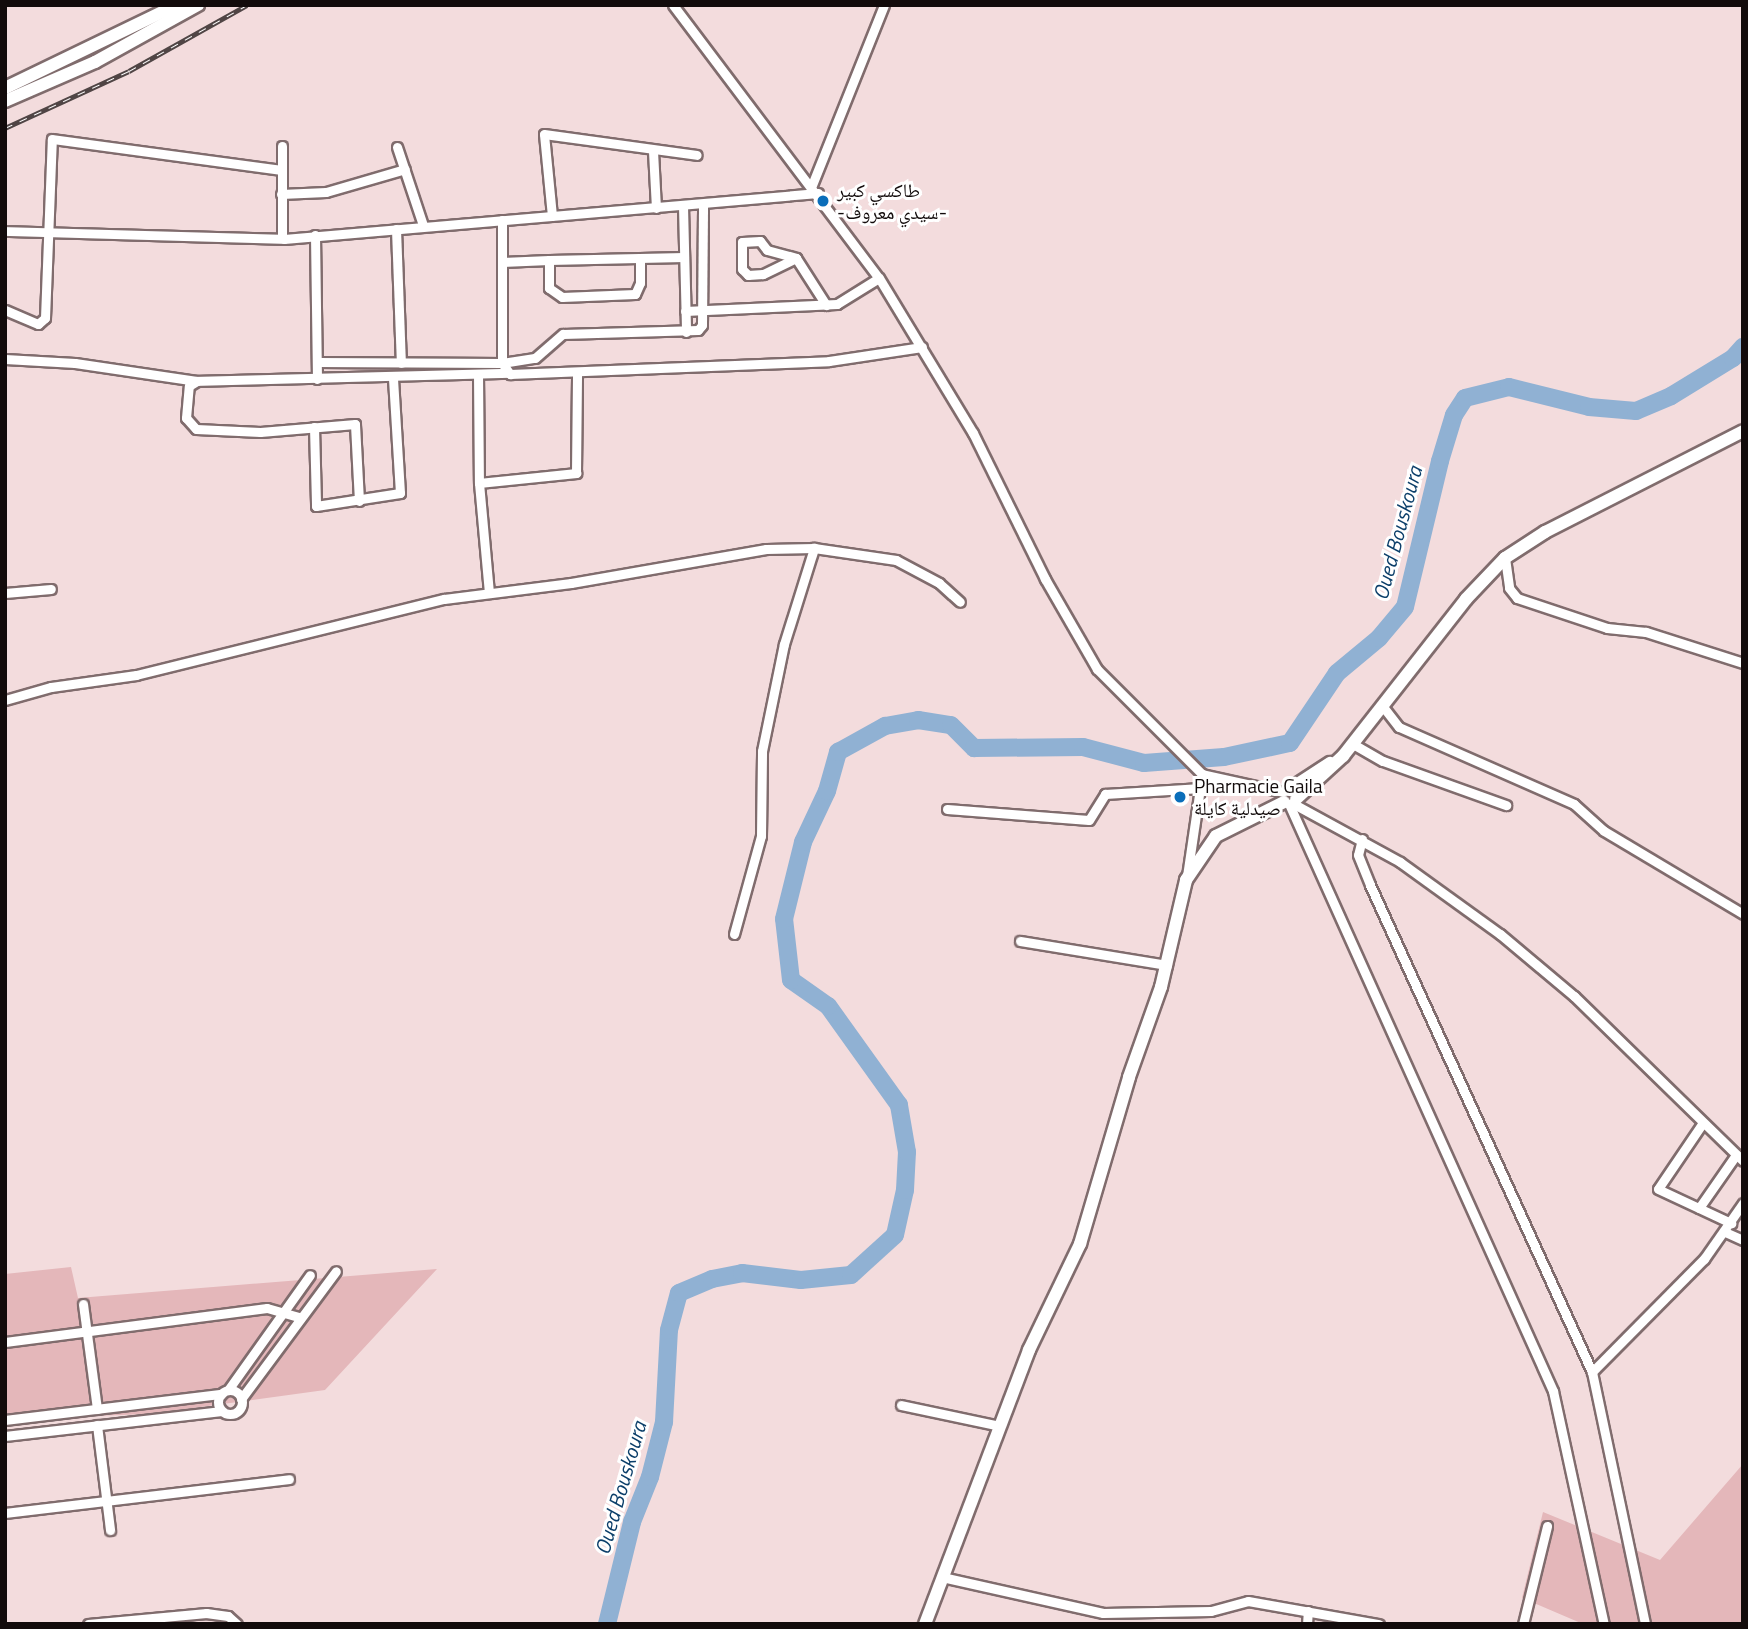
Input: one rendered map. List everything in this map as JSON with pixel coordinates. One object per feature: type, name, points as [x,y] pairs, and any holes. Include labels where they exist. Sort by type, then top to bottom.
[{"type":"street","points":[[5,88],[177,5]]},
{"type":"street","points":[[5,101],[95,62],[198,5]]},
{"type":"street","points":[[673,5],[815,189],[879,278],[973,433],[1087,654],[1119,693],[1178,745],[1202,774],[1289,798],[1362,839],[1424,878],[1557,981],[1702,1125],[1740,1158],[1699,1208]]},
{"type":"street","points":[[815,189],[884,5]]},
{"type":"street","points":[[552,216],[544,134],[697,155]]},
{"type":"street","points":[[5,310],[38,324],[45,318],[52,139],[281,170]]},
{"type":"street","points":[[282,146],[282,238]]},
{"type":"street","points":[[397,147],[423,225]]},
{"type":"street","points":[[653,151],[656,208]]},
{"type":"street","points":[[281,194],[326,192],[405,169]]},
{"type":"street","points":[[5,232],[282,238],[703,205],[815,189]]},
{"type":"street","points":[[5,359],[75,363],[197,381],[478,374],[535,358],[563,334],[686,332],[701,328],[703,205]]},
{"type":"street","points":[[683,206],[686,332]]},
{"type":"street","points":[[502,220],[504,368]]},
{"type":"street","points":[[396,229],[401,363]]},
{"type":"street","points":[[315,235],[317,379]]},
{"type":"street","points":[[796,258],[763,274],[748,275],[742,269],[742,242],[760,241],[766,250],[796,258],[826,305]]},
{"type":"street","points":[[502,262],[684,257]]},
{"type":"street","points":[[549,260],[549,288],[562,297],[635,294],[640,284],[640,258]]},
{"type":"street","points":[[685,311],[826,305],[847,301],[879,278]]},
{"type":"street","points":[[317,362],[468,363],[577,374],[654,371],[702,363],[873,358],[922,347]]},
{"type":"street","points":[[467,374],[468,363]]},
{"type":"street","points":[[478,374],[479,483],[489,593]]},
{"type":"street","points":[[479,483],[576,473],[577,374]]},
{"type":"street","points":[[314,427],[316,506],[396,495],[402,489],[393,377]]},
{"type":"street","points":[[197,381],[186,391],[186,418],[196,429],[260,432],[350,423],[357,428],[359,501]]},
{"type":"street","points":[[1186,880],[1216,836],[1289,798],[1343,756],[1384,708],[1466,600],[1505,558],[1545,532],[1743,431]]},
{"type":"street","points":[[734,933],[761,836],[762,751],[784,644],[814,548]]},
{"type":"street","points":[[5,700],[51,688],[136,676],[444,599],[571,583],[766,549],[814,548],[896,560],[939,583],[960,602]]},
{"type":"street","points":[[1505,558],[1509,588],[1517,598],[1606,628],[1646,632],[1743,663]]},
{"type":"street","points":[[5,593],[51,589]]},
{"type":"street","points":[[1384,708],[1399,727],[1574,804],[1604,831],[1743,914]]},
{"type":"street","points":[[1353,744],[1383,761],[1506,805]]},
{"type":"street","points":[[925,1624],[1029,1350],[1080,1244],[1167,965],[1186,880],[1202,774]]},
{"type":"street","points":[[947,809],[1089,820],[1105,794],[1201,788]]},
{"type":"street","points":[[1289,798],[1548,1379],[1565,1432],[1604,1624]]},
{"type":"street","points":[[1362,839],[1358,855],[1370,884],[1592,1373],[1644,1624]]},
{"type":"street","points":[[1020,941],[1167,965]]},
{"type":"street","points":[[1702,1125],[1658,1187],[1731,1223]]},
{"type":"street","points":[[1592,1373],[1726,1232],[1743,1203]]},
{"type":"street","points":[[1726,1232],[1743,1240]]},
{"type":"street","points":[[5,1436],[238,1410],[241,1399],[336,1271]]},
{"type":"street","points":[[222,1411],[218,1404],[225,1392],[310,1275]]},
{"type":"street","points":[[298,1292],[313,1303]]},
{"type":"street","points":[[83,1304],[97,1409]]},
{"type":"street","points":[[5,1342],[262,1308],[285,1311],[301,1318]]},
{"type":"street","points":[[5,1420],[225,1392],[241,1399]]},
{"type":"street","points":[[901,1405],[1000,1426]]},
{"type":"street","points":[[97,1425],[110,1530]]},
{"type":"street","points":[[5,1513],[289,1479]]},
{"type":"street","points":[[1523,1624],[1547,1527]]},
{"type":"street","points":[[942,1577],[1103,1613],[1211,1611],[1248,1601],[1379,1624]]},
{"type":"street","points":[[1307,1624],[1308,1611]]},
{"type":"street","points":[[88,1624],[206,1613],[228,1616],[237,1624]]},
{"type":"shaded area","points":[[71,1267],[78,1298],[437,1269],[325,1390],[149,1414],[5,1419],[5,1274]]},
{"type":"shaded area","points":[[1743,1464],[1743,1624],[1583,1624],[1522,1598],[1543,1512],[1660,1560]]},
{"type":"waterway","name":"Oued Bouskoura","points":[[607,1624],[632,1522],[650,1477],[664,1422],[669,1330],[679,1293],[712,1279],[742,1273],[801,1280],[851,1275],[895,1235],[905,1190],[907,1152],[899,1105],[828,1006],[791,980],[784,919],[803,842],[827,791],[838,752],[885,726],[918,720],[951,725],[974,748],[1083,747],[1144,763],[1224,757],[1290,743],[1337,673],[1379,638],[1405,607],[1440,461],[1454,415],[1465,398],[1509,387],[1589,407],[1636,411],[1671,396],[1733,358],[1743,347]]},
{"type":"railway","points":[[5,128],[129,71],[247,5]]},
{"type":"place","name":"طاكسي كبير -سيدي معروف-","points":[[823,201]]},
{"type":"place","name":"Pharmacie Gaila صيدلية كايلة","points":[[1180,797]]}]
